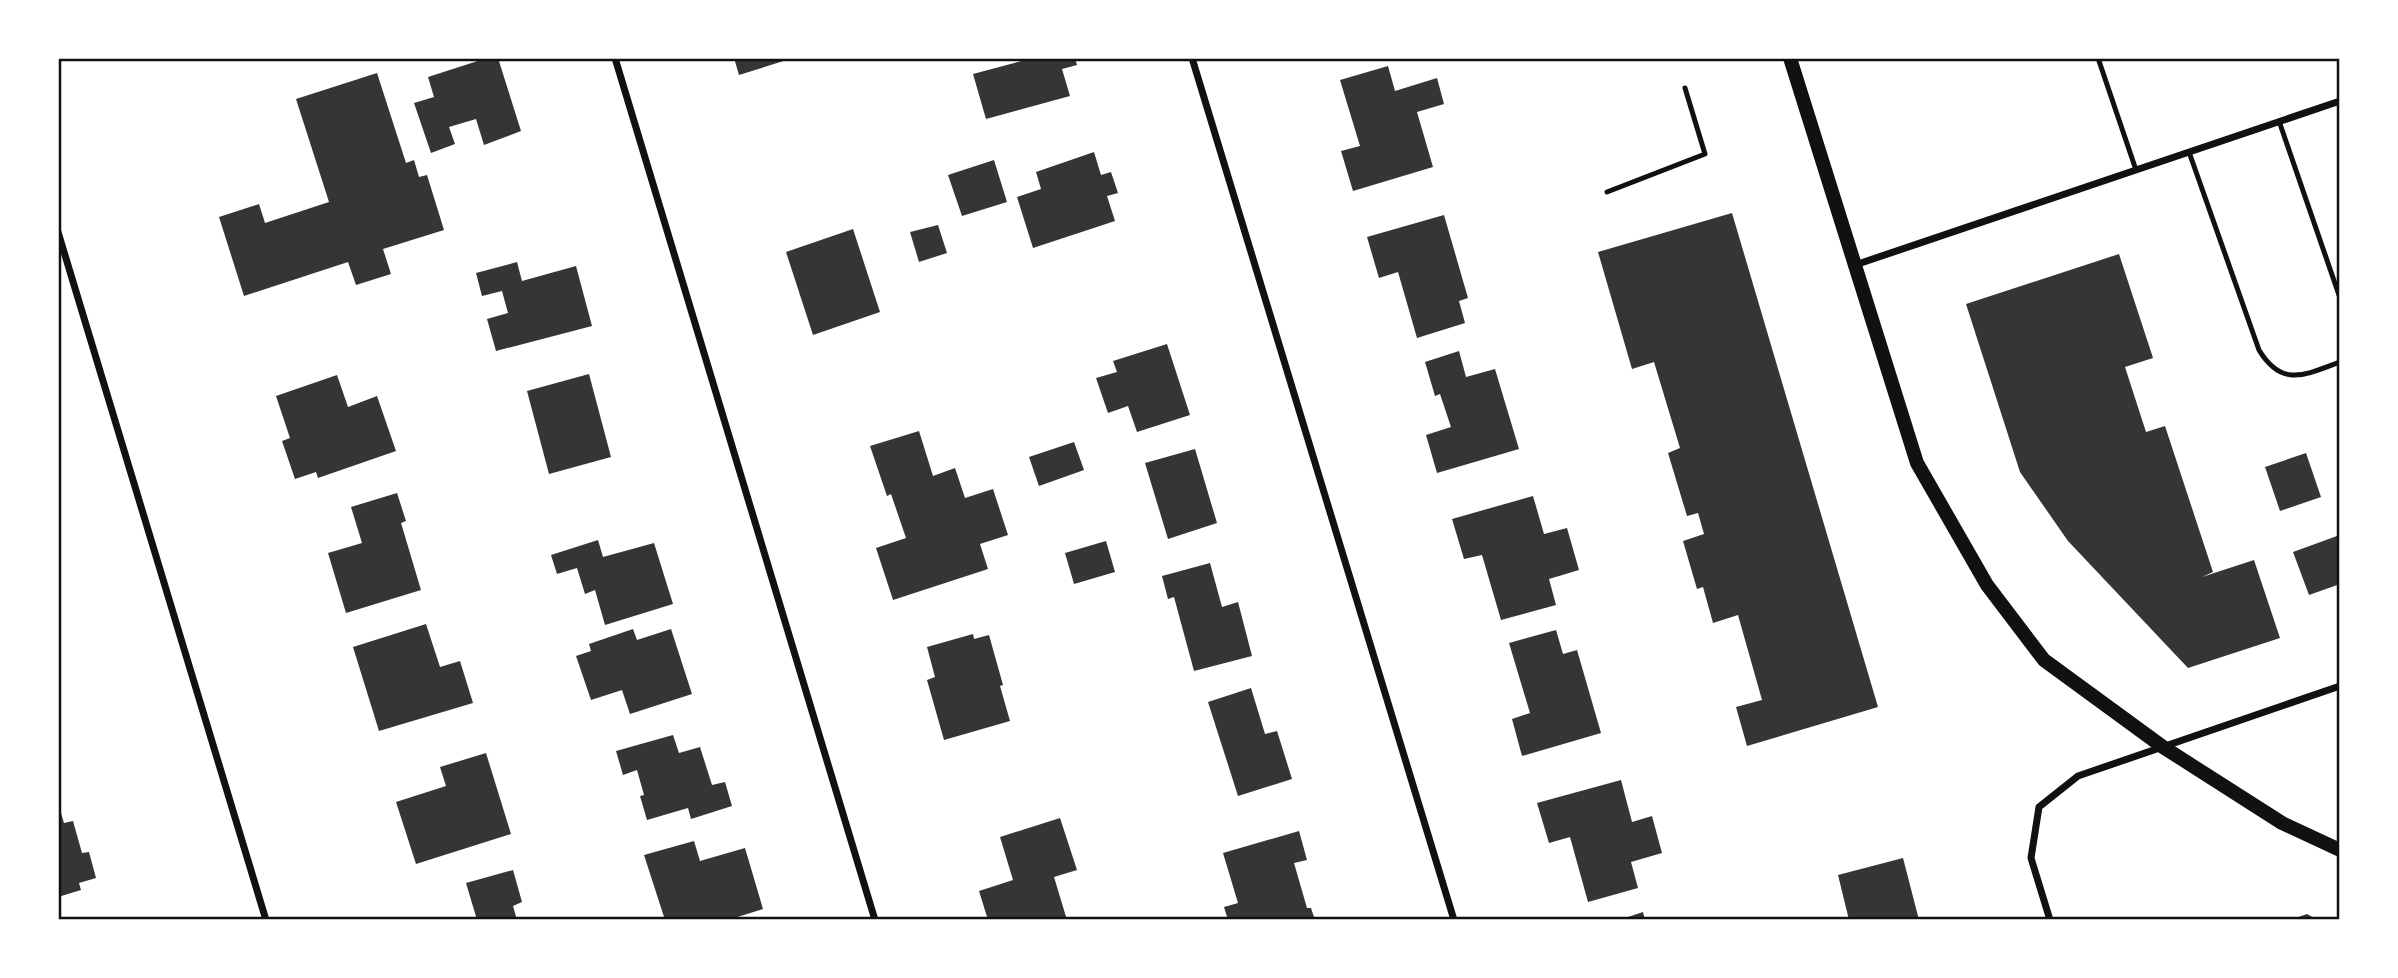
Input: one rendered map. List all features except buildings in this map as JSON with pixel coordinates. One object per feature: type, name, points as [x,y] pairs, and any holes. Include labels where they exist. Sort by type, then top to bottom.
[{"type":"main road","points":[[1790,58],[1917,463],[1987,585],[2043,660],[2163,747],[2282,823],[2340,850]]},
{"type":"street","points":[[615,58],[875,920]]},
{"type":"street","points":[[1192,58],[1454,920]]},
{"type":"street","points":[[1855,265],[2340,101]]},
{"type":"street","points":[[58,232],[266,920]]},
{"type":"street","points":[[2050,920],[2031,858],[2039,807],[2078,776],[2340,686]]},
{"type":"lane","points":[[2098,58],[2136,170]]},
{"type":"lane","points":[[1607,192],[1705,154],[1685,88]]},
{"type":"lane","points":[[2279,121],[2340,298]]},
{"type":"lane","points":[[2189,152],[2259,350],[2268,365],[2279,373],[2295,376],[2340,362]]}]
